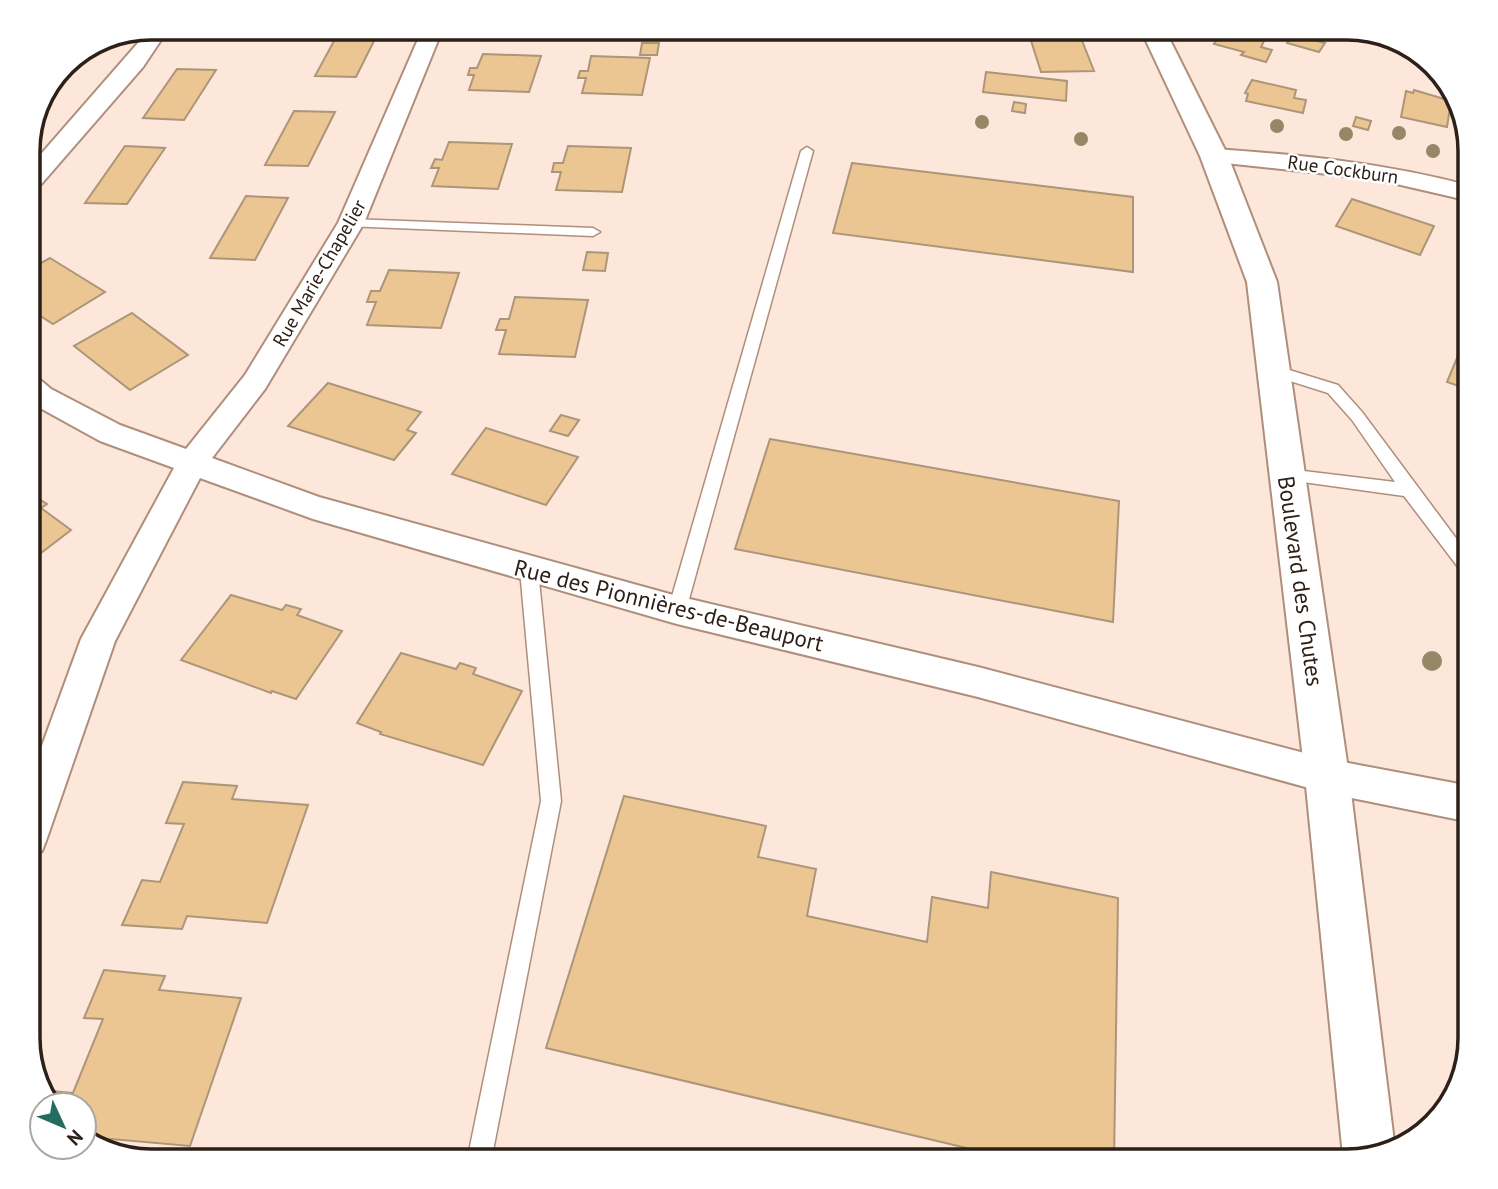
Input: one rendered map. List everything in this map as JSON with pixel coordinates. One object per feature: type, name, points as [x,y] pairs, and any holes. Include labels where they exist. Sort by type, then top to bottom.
[{"type":"street","points":[[40,170],[135,62],[151,40]]},
{"type":"street","name":"Rue Marie-Chapelier","points":[[40,804],[98,639],[192,463],[255,382],[351,223],[428,40]]},
{"type":"street","name":"Boulevard des Chutes","points":[[1158,40],[1214,156],[1262,282],[1327,776],[1368,1147]]},
{"type":"street","name":"Rue Cockburn","points":[[1214,156],[1323,164],[1385,173],[1458,191]]},
{"type":"street","name":"Rue des Pionnières-de-Beauport","points":[[40,395],[110,433],[313,507],[529,570],[677,610],[978,682],[1327,776],[1458,802]]},
{"type":"lane","points":[[677,610],[807,151]]},
{"type":"lane","points":[[351,223],[593,232]]},
{"type":"lane","points":[[1273,370],[1333,389],[1357,416],[1409,491],[1458,554]]},
{"type":"lane","points":[[1287,475],[1409,491]]},
{"type":"lane","points":[[481,1149],[551,801],[529,570]]},
{"type":"building","points":[[335,40],[374,40],[356,77],[315,76]]},
{"type":"building","points":[[1031,40],[1082,40],[1094,71],[1041,72]]},
{"type":"building","points":[[1216,40],[1264,40],[1261,47],[1272,50],[1266,62],[1241,55],[1244,52],[1214,44]]},
{"type":"building","points":[[1289,40],[1313,40],[1325,43],[1319,52],[1287,43]]},
{"type":"building","points":[[642,43],[659,43],[657,55],[640,55]]},
{"type":"building","points":[[483,54],[541,56],[529,92],[469,90],[474,75],[468,75],[470,68],[477,68]]},
{"type":"building","points":[[591,56],[650,58],[642,95],[582,93],[586,78],[578,78],[580,71],[588,71]]},
{"type":"building","points":[[177,69],[216,70],[184,120],[143,118]]},
{"type":"building","points":[[986,72],[1067,81],[1066,101],[983,92]]},
{"type":"building","points":[[1252,80],[1296,90],[1294,98],[1306,100],[1303,113],[1246,101],[1248,94],[1245,93]]},
{"type":"building","points":[[1414,90],[1444,99],[1450,111],[1447,127],[1401,117],[1406,91],[1413,93]]},
{"type":"building","points":[[1014,102],[1026,104],[1025,113],[1012,111]]},
{"type":"building","points":[[294,111],[335,112],[308,166],[265,165]]},
{"type":"building","points":[[1356,117],[1371,121],[1368,130],[1353,126]]},
{"type":"building","points":[[449,142],[512,144],[498,189],[432,186],[439,168],[431,168],[435,159],[442,160]]},
{"type":"building","points":[[125,146],[165,148],[127,204],[85,203]]},
{"type":"building","points":[[568,146],[631,148],[622,192],[556,190],[561,172],[552,172],[554,163],[563,163]]},
{"type":"building","points":[[852,163],[1133,197],[1133,272],[833,233]]},
{"type":"building","points":[[246,196],[288,198],[255,260],[210,258]]},
{"type":"building","points":[[1352,199],[1434,226],[1420,255],[1336,226]]},
{"type":"building","points":[[587,252],[608,253],[605,271],[583,270]]},
{"type":"building","points":[[50,258],[105,292],[53,324],[40,316],[40,263]]},
{"type":"building","points":[[389,270],[459,273],[441,328],[367,325],[376,302],[367,302],[371,291],[380,291]]},
{"type":"building","points":[[515,297],[588,300],[575,357],[499,354],[506,330],[496,330],[500,319],[509,319]]},
{"type":"building","points":[[132,313],[188,355],[130,390],[74,346]]},
{"type":"building","points":[[1458,356],[1458,386],[1447,382]]},
{"type":"building","points":[[328,383],[421,412],[407,430],[416,433],[394,460],[288,426]]},
{"type":"building","points":[[561,415],[579,420],[568,436],[550,431]]},
{"type":"building","points":[[486,428],[578,457],[546,505],[452,474]]},
{"type":"building","points":[[770,439],[1119,501],[1113,622],[735,549]]},
{"type":"building","points":[[40,500],[47,504],[41,508],[71,530],[40,554]]},
{"type":"building","points":[[231,595],[282,610],[286,605],[301,609],[297,615],[342,631],[296,699],[272,691],[271,693],[181,660]]},
{"type":"building","points":[[401,653],[456,669],[460,663],[476,668],[473,674],[522,691],[483,765],[380,734],[381,732],[357,723]]},
{"type":"building","points":[[183,782],[237,786],[232,799],[308,805],[267,923],[187,916],[182,929],[122,925],[142,880],[160,882],[184,824],[166,823]]},
{"type":"building","points":[[624,796],[766,826],[758,857],[816,869],[807,916],[927,942],[932,897],[988,908],[991,872],[1118,898],[1114,1149],[971,1149],[546,1048]]},
{"type":"building","points":[[104,970],[165,976],[159,990],[241,998],[190,1146],[105,1138],[98,1135],[98,1091],[74,1091],[103,1019],[84,1018]]}]
